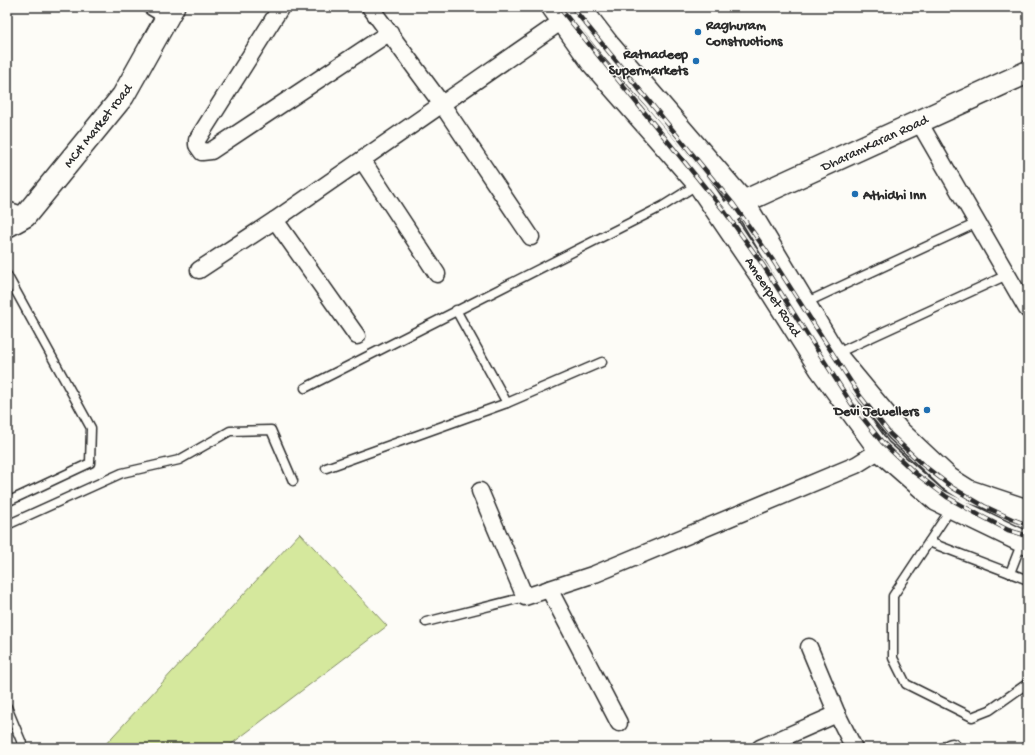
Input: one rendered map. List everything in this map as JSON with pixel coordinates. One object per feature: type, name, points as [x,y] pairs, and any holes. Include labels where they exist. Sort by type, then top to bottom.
[{"type":"main road","name":"MCH Market road","points":[[13,217],[123,96],[164,10]]},
{"type":"main road","name":"Ameerpet Road","points":[[564,12],[592,63],[699,184],[821,368],[880,450],[937,500],[1025,542]]},
{"type":"main road","name":"Ameerpet Road","points":[[564,12],[609,46],[743,202],[835,354],[898,430],[949,478],[968,491],[1028,512]]},
{"type":"main road","name":"DharamKaran Road","points":[[722,217],[743,202],[1028,72]]},
{"type":"street","points":[[281,7],[197,140],[199,148],[202,152],[211,151],[390,32]]},
{"type":"street","points":[[370,7],[442,104],[531,237]]},
{"type":"street","points":[[199,270],[275,220],[442,104],[564,12]]},
{"type":"street","points":[[919,122],[1026,308]]},
{"type":"street","points":[[362,160],[437,274]]},
{"type":"street","points":[[275,220],[357,336]]},
{"type":"street","points":[[480,492],[525,597],[595,574],[856,465],[880,450]]},
{"type":"street","points":[[549,589],[619,723]]},
{"type":"street","points":[[809,647],[837,714],[854,748]]},
{"type":"street","points":[[760,748],[837,714]]},
{"type":"street","points":[[949,748],[953,748]]},
{"type":"lane","points":[[305,388],[663,206],[699,184]]},
{"type":"lane","points":[[804,303],[977,223]]},
{"type":"lane","points":[[7,275],[91,428],[90,463],[7,502]]},
{"type":"lane","points":[[835,354],[1007,275]]},
{"type":"lane","points":[[456,310],[507,403]]},
{"type":"lane","points":[[326,468],[507,403],[602,362]]},
{"type":"lane","points":[[7,525],[122,473],[179,460],[230,431],[271,430],[293,481]]},
{"type":"lane","points":[[952,507],[893,596],[893,658],[906,684],[972,717],[990,710],[1028,683]]},
{"type":"lane","points":[[929,542],[1028,580]]},
{"type":"lane","points":[[1010,573],[1025,542]]},
{"type":"lane","points":[[426,622],[525,597]]},
{"type":"lane","points":[[7,707],[24,748]]},
{"type":"green space","points":[[300,533],[387,626],[226,748],[102,748]]},
{"type":"railway","points":[[559,7],[725,212],[763,265],[851,403],[882,442],[915,473],[947,497],[1008,530],[1028,536]]},
{"type":"railway","points":[[572,7],[734,205],[772,259],[860,396],[890,434],[922,464],[953,488],[984,506],[1028,525]]},
{"type":"place","name":"Raghuram Constructions","points":[[698,32]]},
{"type":"place","name":"Ratnadeep Supermarkets","points":[[696,61]]},
{"type":"place","name":"Athidhi Inn","points":[[855,194]]},
{"type":"place","name":"Devi Jewellers","points":[[927,410]]}]
